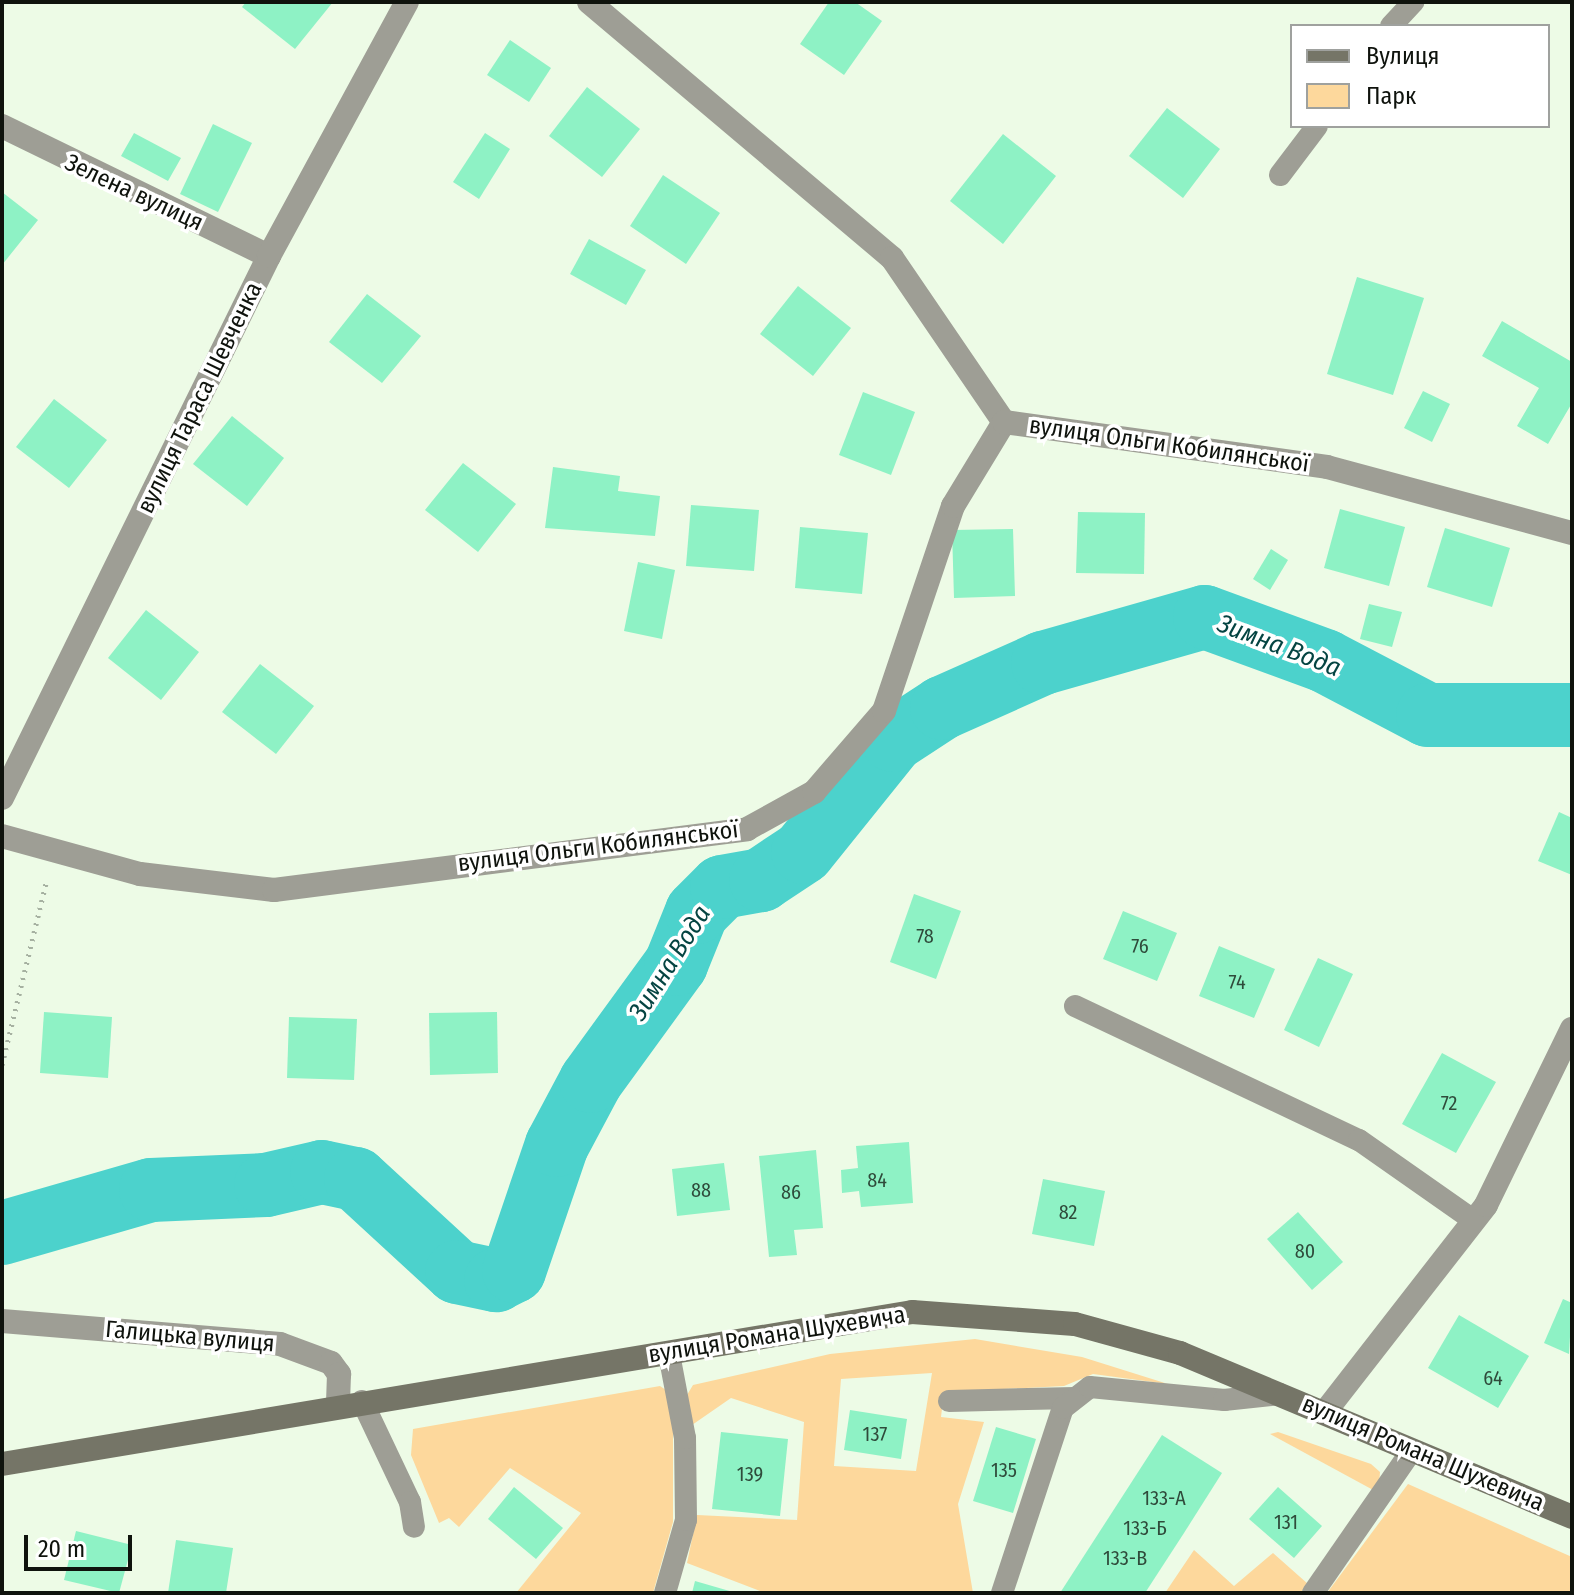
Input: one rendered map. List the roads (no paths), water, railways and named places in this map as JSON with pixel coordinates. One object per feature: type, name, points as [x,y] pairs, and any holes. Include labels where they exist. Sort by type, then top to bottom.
[{"type":"main road","name":"вулиця Романа Шухевича","points":[[2,1464],[350,1402],[669,1354],[912,1312],[1075,1324],[1180,1353],[1572,1517]]},
{"type":"street","name":"вулиця Тараса Шевченка","points":[[2,798],[269,256],[407,2]]},
{"type":"street","points":[[589,2],[892,258],[1004,422]]},
{"type":"street","name":"Зелена вулиця","points":[[2,126],[269,256]]},
{"type":"street","name":"вулиця Ольги Кобилянської","points":[[2,836],[140,874],[274,890],[747,829],[780,815],[814,792],[884,711],[953,506],[1004,422],[1327,467],[1572,533]]},
{"type":"street","points":[[1325,1412],[1472,1219],[1486,1205],[1572,1029]]},
{"type":"street","name":"Галицька вулиця","points":[[2,1321],[293,1347],[331,1363],[350,1402]]},
{"type":"lane","points":[[1393,24],[1413,2]]},
{"type":"lane","points":[[1280,175],[1315,128]]},
{"type":"lane","points":[[1075,1006],[1359,1140],[1472,1219]]},
{"type":"lane","points":[[665,1593],[686,1520],[685,1438],[669,1354]]},
{"type":"lane","points":[[1002,1593],[1063,1408],[1090,1387],[1114,1386],[1224,1400],[1280,1394]]},
{"type":"lane","points":[[949,1401],[1075,1398]]},
{"type":"lane","points":[[350,1402],[410,1502],[414,1527]]},
{"type":"lane","points":[[1313,1593],[1412,1450]]},
{"type":"waterway","name":"Зимна Вода","points":[[2,1233],[151,1190],[266,1185],[322,1172],[356,1179],[457,1272],[496,1280],[514,1271],[557,1145],[591,1081],[676,964],[697,912],[722,887],[761,880],[803,852],[893,740],[942,708],[1043,663],[1205,617],[1325,661],[1428,715],[1572,715]]}]
